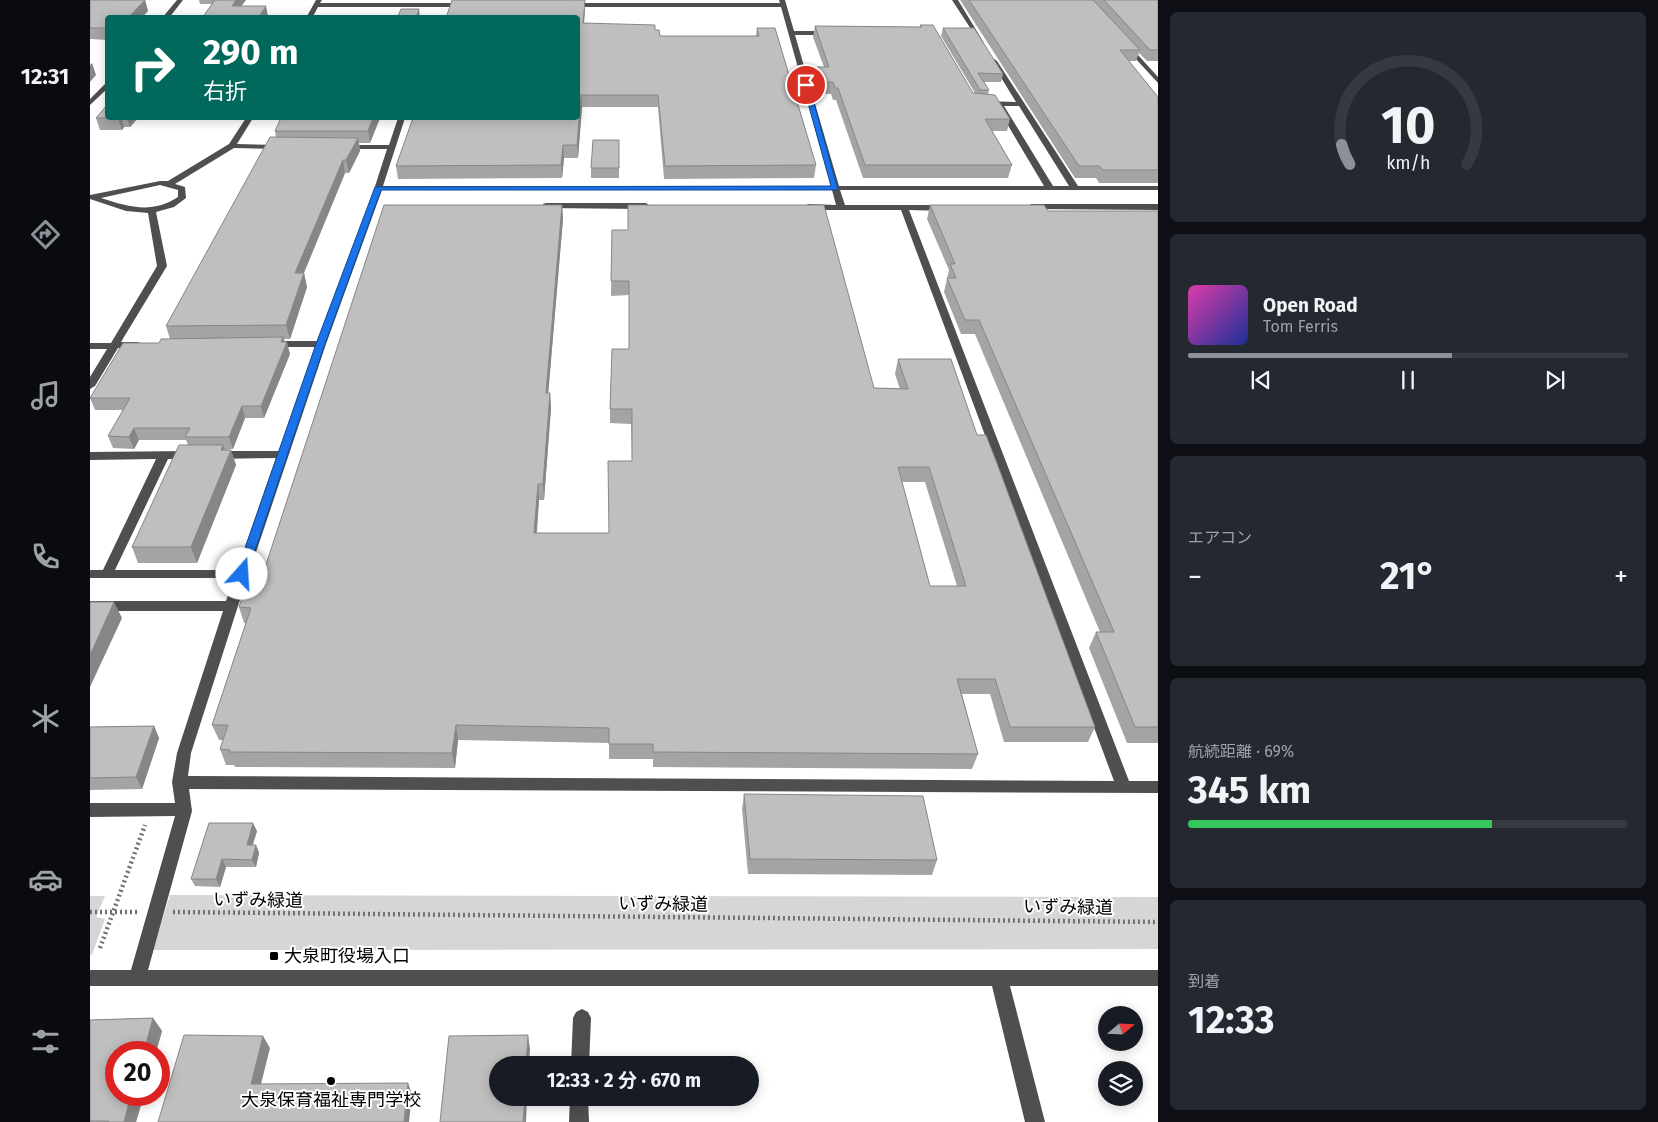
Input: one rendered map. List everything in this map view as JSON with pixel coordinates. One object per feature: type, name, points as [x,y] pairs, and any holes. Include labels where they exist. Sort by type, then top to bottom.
[{"type":"street","points":[[168,15],[180,0]]},
{"type":"street","points":[[954,0],[971,32],[985,48]]},
{"type":"street","points":[[311,15],[318,2],[470,5]]},
{"type":"street","points":[[559,5],[628,2],[783,2],[841,208]]},
{"type":"street","points":[[792,33],[839,33]]},
{"type":"street","points":[[1119,37],[1158,81]]},
{"type":"street","points":[[990,56],[1021,104],[1027,132],[1050,188]]},
{"type":"street","points":[[90,103],[105,86]]},
{"type":"street","points":[[975,102],[1021,104]]},
{"type":"street","points":[[999,104],[1027,132],[1075,188]]},
{"type":"street","points":[[169,184],[232,146],[248,120]]},
{"type":"street","points":[[137,978],[184,810],[180,782],[184,754],[231,606],[321,344],[378,205],[378,188],[400,120]]},
{"type":"street","points":[[232,146],[288,146]]},
{"type":"street","points":[[335,147],[392,147]]},
{"type":"street","points":[[149,184],[169,184],[182,189],[184,194],[182,198],[169,207],[138,212],[91,197],[149,184]]},
{"type":"street","points":[[378,188],[1158,188]]},
{"type":"street","points":[[532,206],[652,206]]},
{"type":"street","points":[[801,207],[952,208]]},
{"type":"street","points":[[1018,208],[1158,207]]},
{"type":"street","points":[[904,208],[1124,787]]},
{"type":"street","points":[[90,386],[162,266],[152,211]]},
{"type":"street","points":[[262,344],[321,344]]},
{"type":"street","points":[[90,346],[153,345]]},
{"type":"street","points":[[90,456],[283,454]]},
{"type":"street","points":[[107,574],[164,455]]},
{"type":"street","points":[[90,574],[242,574]]},
{"type":"street","points":[[90,606],[231,606]]},
{"type":"street","points":[[180,782],[207,784],[1158,787]]},
{"type":"street","points":[[90,810],[184,810]]},
{"type":"street","points":[[90,978],[1158,978]]},
{"type":"street","points":[[999,978],[1035,1122]]},
{"type":"street","points":[[580,1056],[582,1018]]},
{"type":"street","points":[[579,1122],[580,1106]]},
{"type":"path","points":[[100,948],[147,820]]},
{"type":"path","points":[[90,912],[140,912]]},
{"type":"path","name":"いずみ緑道","points":[[168,912],[1158,922]]},
{"type":"shaded area","points":[[170,895],[1158,897],[1158,949],[153,950]]},
{"type":"shaded area","points":[[90,896],[105,896],[96,917],[105,919],[92,955],[90,954]]},
{"type":"building","points":[[90,0],[145,0],[131,15],[105,15],[105,28],[90,28]]},
{"type":"building","points":[[215,0],[236,0],[232,6],[266,6],[260,15],[204,15]]},
{"type":"building","points":[[452,0],[585,0],[583,23],[655,25],[655,30],[659,30],[660,36],[759,36],[757,28],[775,28],[816,165],[665,166],[658,95],[581,95],[580,108],[580,15],[447,15]]},
{"type":"building","points":[[969,0],[1093,0],[1140,50],[1120,50],[1158,97],[1158,170],[1103,170],[1099,166],[1079,166]]},
{"type":"building","points":[[1104,0],[1158,0],[1158,50],[1150,50]]},
{"type":"building","points":[[401,9],[419,9],[417,15],[398,15]]},
{"type":"building","points":[[920,25],[933,25],[973,93],[995,95],[1010,119],[985,119],[1012,165],[865,165],[838,88],[835,88],[833,82],[823,82],[817,67],[829,67],[815,26],[922,27]]},
{"type":"building","points":[[943,28],[974,28],[1003,74],[978,73],[989,90],[980,90]]},
{"type":"building","points":[[105,108],[105,118],[96,118]]},
{"type":"building","points":[[280,120],[372,120],[368,131],[275,131]]},
{"type":"building","points":[[412,120],[579,120],[577,145],[563,145],[561,165],[396,166]]},
{"type":"building","points":[[270,137],[358,138],[346,160],[343,160],[295,273],[304,273],[286,325],[166,326]]},
{"type":"building","points":[[593,140],[619,140],[619,168],[591,168]]},
{"type":"building","points":[[384,205],[562,205],[546,393],[550,393],[543,484],[538,484],[534,533],[609,533],[608,461],[632,461],[632,409],[610,409],[612,349],[629,349],[629,281],[611,281],[612,230],[628,230],[628,205],[824,205],[874,388],[908,389],[898,359],[951,359],[977,435],[986,435],[1095,727],[1010,727],[995,679],[957,679],[978,754],[653,752],[653,744],[609,744],[609,728],[456,725],[452,753],[229,752],[230,750],[220,749],[228,725],[212,725],[251,608],[239,607],[245,589],[258,589]],"holes":[[[898,467],[929,467],[966,586],[930,586]]]},
{"type":"building","points":[[930,205],[1044,205],[1048,211],[1158,211],[1158,727],[1135,727],[1096,632],[1114,632],[979,320],[965,320],[947,278],[956,278],[950,264],[955,264]]},
{"type":"building","points":[[283,337],[281,342],[287,342],[261,406],[242,406],[229,437],[185,437],[190,428],[134,428],[129,437],[108,436],[130,398],[90,398],[123,343],[159,343],[161,339]]},
{"type":"building","points":[[179,445],[223,445],[221,450],[231,450],[191,547],[132,547]]},
{"type":"building","points":[[90,602],[114,602],[90,655]]},
{"type":"building","points":[[154,726],[136,777],[90,778],[90,727]]},
{"type":"building","points":[[744,794],[923,796],[937,860],[750,859]]},
{"type":"building","points":[[209,823],[253,823],[247,845],[256,845],[252,860],[222,859],[216,879],[191,879]]},
{"type":"building","points":[[153,1018],[147,1041],[105,1041],[105,1106],[128,1106],[124,1122],[90,1121],[90,1020]]},
{"type":"building","points":[[184,1035],[263,1036],[251,1084],[408,1083],[404,1122],[158,1122],[163,1106],[170,1106],[170,1082]]},
{"type":"building","points":[[528,1035],[527,1056],[489,1056],[489,1106],[524,1106],[523,1122],[440,1122],[449,1036]]},
{"type":"place","name":"大泉町役場入口","points":[[274,956]]},
{"type":"place","name":"大泉保育福祉専門学校","points":[[331,1081]]},
{"type":"route","points":[[242,574],[321,344],[378,188],[835,188],[806,85]]}]
